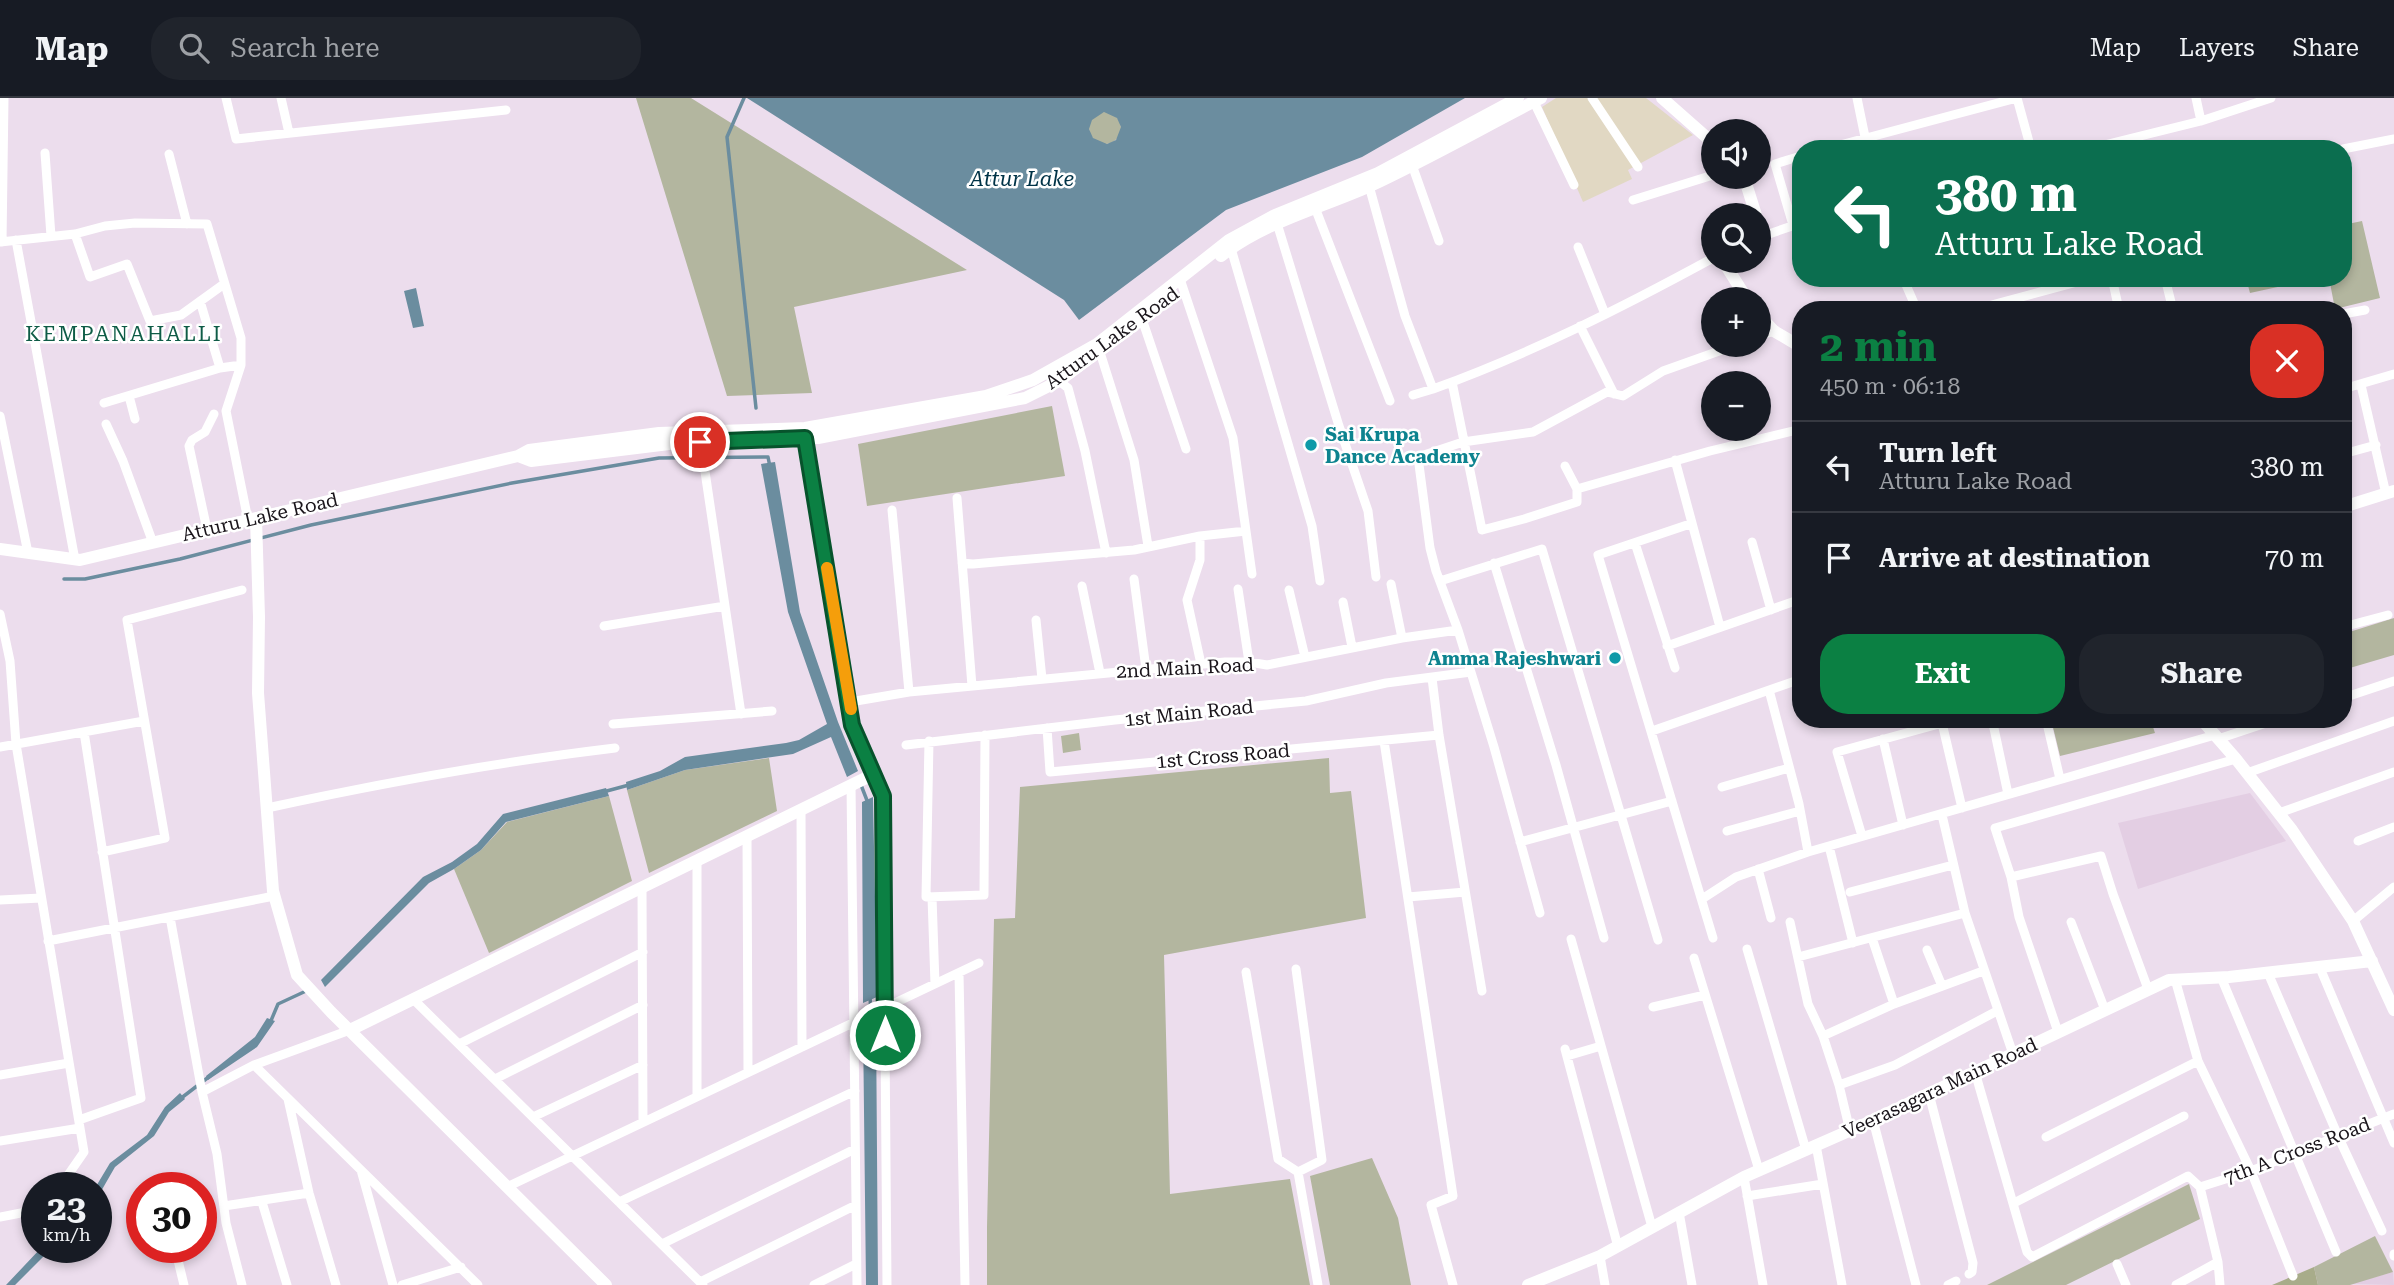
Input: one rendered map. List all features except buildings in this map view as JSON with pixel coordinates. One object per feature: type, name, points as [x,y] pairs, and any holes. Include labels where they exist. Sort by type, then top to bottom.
[{"type":"street","points":[[4,98],[1,242],[75,234],[105,226],[135,223],[207,224],[241,338],[241,365],[226,411],[252,519],[259,617],[258,693],[274,897],[297,975],[606,1285]]},
{"type":"street","points":[[226,98],[236,139],[506,110]]},
{"type":"street","points":[[281,98],[289,133]]},
{"type":"street","name":"Atturu Lake Road","points":[[1410,161],[1518,98]]},
{"type":"street","points":[[1592,98],[1638,167]]},
{"type":"street","points":[[1662,98],[1701,132]]},
{"type":"street","points":[[1857,98],[1865,137]]},
{"type":"street","points":[[1855,140],[2017,98],[2029,140]]},
{"type":"street","points":[[2196,98],[2201,121]]},
{"type":"street","points":[[2124,140],[2201,121],[2271,98]]},
{"type":"street","points":[[1537,100],[1574,185]]},
{"type":"street","name":"Atturu Lake Road","points":[[699,436],[830,436],[1025,398],[1059,381],[1230,244],[1276,220],[1368,182],[1537,100]]},
{"type":"street","points":[[2352,147],[2394,139]]},
{"type":"street","points":[[45,153],[51,236]]},
{"type":"street","points":[[169,154],[187,224]]},
{"type":"street","points":[[1792,159],[1775,164],[1792,210]]},
{"type":"street","points":[[1410,161],[1440,241]]},
{"type":"street","points":[[1633,200],[1701,179]]},
{"type":"street","points":[[1368,182],[1405,316],[1433,389]]},
{"type":"street","points":[[1313,204],[1390,401]]},
{"type":"street","points":[[1276,220],[1368,511],[1376,578]]},
{"type":"street","points":[[1771,230],[1792,225]]},
{"type":"street","points":[[75,234],[90,277],[127,264],[150,321],[181,315],[224,284]]},
{"type":"street","points":[[16,240],[75,560]]},
{"type":"street","points":[[1230,244],[1309,514],[1320,581]]},
{"type":"street","points":[[1578,247],[1605,314]]},
{"type":"street","points":[[1413,395],[1493,367],[1701,264]]},
{"type":"street","points":[[1181,283],[1233,438],[1252,574]]},
{"type":"street","points":[[2006,301],[2059,287]]},
{"type":"street","points":[[200,301],[220,368]]},
{"type":"street","points":[[2352,312],[2365,310]]},
{"type":"street","points":[[1141,316],[1186,449]]},
{"type":"street","points":[[1580,326],[1614,394]]},
{"type":"street","points":[[1771,328],[1792,342]]},
{"type":"street","points":[[1098,348],[1134,460],[1148,546]]},
{"type":"street","name":"Atturu Lake Road","points":[[0,549],[75,560],[518,456],[531,461],[699,436],[804,428],[986,396],[1033,380],[1098,348]]},
{"type":"street","points":[[1540,913],[1471,673],[1430,548],[1418,457],[1463,442],[1532,432],[1607,392],[1623,396],[1663,371],[1702,357]]},
{"type":"street","points":[[104,403],[220,368],[241,365]]},
{"type":"street","points":[[2352,386],[2394,374]]},
{"type":"street","points":[[1059,381],[1068,388],[1075,413],[1107,553]]},
{"type":"street","points":[[1451,382],[1482,530],[1577,502],[1577,489],[1565,466]]},
{"type":"street","points":[[2352,504],[2390,492],[2361,384]]},
{"type":"street","points":[[129,396],[135,419]]},
{"type":"street","points":[[206,525],[189,446],[192,440],[205,432],[214,414]]},
{"type":"street","points":[[0,416],[28,553]]},
{"type":"street","points":[[106,424],[123,461],[153,543]]},
{"type":"street","points":[[1577,489],[1675,460],[1792,431]]},
{"type":"street","points":[[699,436],[741,714]]},
{"type":"street","points":[[805,438],[852,725],[883,796],[881,1009],[887,1285]]},
{"type":"street","points":[[2352,452],[2376,445]]},
{"type":"street","points":[[1675,460],[1690,524],[1720,627]]},
{"type":"street","points":[[957,498],[972,686]]},
{"type":"street","points":[[892,510],[909,692]]},
{"type":"street","points":[[1690,524],[1598,555],[1713,939]]},
{"type":"street","points":[[962,563],[1134,550],[1200,536],[1246,531]]},
{"type":"street","points":[[1200,536],[1200,560],[1187,600],[1200,664]]},
{"type":"street","points":[[1635,542],[1675,668]]},
{"type":"street","points":[[1752,542],[1771,610]]},
{"type":"street","points":[[1440,580],[1542,549],[1658,940]]},
{"type":"street","points":[[1494,563],[1574,827],[1604,938]]},
{"type":"street","points":[[1134,579],[1146,668]]},
{"type":"street","points":[[1391,584],[1402,638]]},
{"type":"street","points":[[1082,586],[1100,673]]},
{"type":"street","points":[[1238,589],[1249,662]]},
{"type":"street","points":[[102,852],[164,838],[127,620],[242,590]]},
{"type":"street","points":[[1289,590],[1305,657]]},
{"type":"street","points":[[1343,602],[1352,647]]},
{"type":"street","points":[[1667,646],[1792,602]]},
{"type":"street","points":[[604,626],[725,606]]},
{"type":"street","points":[[0,614],[10,661],[16,744],[84,1152],[70,1172]]},
{"type":"street","points":[[2352,625],[2388,615]]},
{"type":"street","points":[[1036,620],[1042,679]]},
{"type":"street","name":"2nd Main Road","points":[[850,702],[909,692],[1146,668],[1249,662],[1267,665],[1352,647],[1458,630]]},
{"type":"street","name":"1st Main Road","points":[[906,745],[1306,701],[1386,683],[1471,673]]},
{"type":"street","points":[[1432,678],[1482,991]]},
{"type":"street","points":[[2352,695],[2394,681]]},
{"type":"street","points":[[1652,731],[1792,682]]},
{"type":"street","points":[[1769,690],[1808,852]]},
{"type":"street","points":[[613,724],[772,711]]},
{"type":"street","points":[[0,747],[144,721]]},
{"type":"street","points":[[2247,773],[2394,721]]},
{"type":"street","name":"1st Cross Road","points":[[1047,728],[1050,772],[1439,735]]},
{"type":"street","points":[[1862,836],[1837,752],[1925,728]]},
{"type":"street","points":[[1943,728],[1962,808]]},
{"type":"street","points":[[1994,728],[2008,794]]},
{"type":"street","points":[[2048,728],[2060,779]]},
{"type":"street","points":[[2209,728],[2279,813],[2353,920],[2394,1010]]},
{"type":"street","points":[[1702,900],[1736,877],[1808,852],[2248,728]]},
{"type":"street","points":[[0,1141],[79,1124],[141,1098],[84,732]]},
{"type":"street","points":[[929,741],[926,897],[984,895],[985,735]]},
{"type":"street","points":[[1883,740],[1903,825]]},
{"type":"street","points":[[1384,741],[1453,1196],[1432,1205],[1453,1285]]},
{"type":"street","points":[[267,808],[346,790],[489,765],[615,748]]},
{"type":"street","points":[[2058,1032],[2019,918],[2011,877],[1995,828],[2236,759]]},
{"type":"street","points":[[1722,787],[1789,768]]},
{"type":"street","points":[[2279,813],[2394,772]]},
{"type":"street","points":[[202,1092],[254,1065],[349,1030],[874,774]]},
{"type":"street","points":[[851,785],[859,1020],[855,1091],[856,1285]]},
{"type":"street","points":[[1520,842],[1672,801]]},
{"type":"street","points":[[801,810],[802,1046]]},
{"type":"street","points":[[1727,831],[1800,811]]},
{"type":"street","points":[[1942,815],[1965,913],[2012,1054]]},
{"type":"street","points":[[2358,841],[2394,827]]},
{"type":"street","points":[[747,836],[748,1072]]},
{"type":"street","points":[[1829,846],[1853,943]]},
{"type":"street","points":[[2011,877],[2101,856],[2148,989]]},
{"type":"street","points":[[697,861],[697,1096]]},
{"type":"street","points":[[1850,892],[1953,865]]},
{"type":"street","points":[[1758,869],[1771,918]]},
{"type":"street","points":[[642,888],[643,1121]]},
{"type":"street","points":[[1408,897],[1465,892]]},
{"type":"street","points":[[2353,920],[2392,892]]},
{"type":"street","points":[[48,942],[274,897]]},
{"type":"street","points":[[932,897],[934,984]]},
{"type":"street","points":[[0,900],[41,898]]},
{"type":"street","points":[[1798,957],[1965,913]]},
{"type":"street","points":[[170,917],[198,1073],[217,1154],[231,1248],[242,1285]]},
{"type":"street","points":[[1790,922],[1808,1004],[1823,1036],[1850,1131]]},
{"type":"street","points":[[2071,922],[2105,1010]]},
{"type":"street","points":[[1872,938],[1895,1004]]},
{"type":"street","points":[[1571,939],[1652,1227]]},
{"type":"street","points":[[1746,949],[1823,1184],[1842,1285]]},
{"type":"street","points":[[1927,950],[1942,986]]},
{"type":"street","points":[[459,1044],[643,952]]},
{"type":"street","points":[[1694,958],[1759,1170]]},
{"type":"street","name":"Veerasagara Main Road","points":[[1528,1285],[1600,1256],[1744,1177],[1850,1131],[2169,980],[2268,973],[2372,961]]},
{"type":"street","points":[[507,1187],[979,963]]},
{"type":"street","points":[[1296,968],[1322,1160],[1298,1172]]},
{"type":"street","points":[[2320,968],[2394,1143]]},
{"type":"street","points":[[1823,1036],[1895,1004],[1983,971]]},
{"type":"street","points":[[1246,972],[1278,1159],[1298,1172],[1318,1285]]},
{"type":"street","points":[[958,973],[964,1284]]},
{"type":"street","points":[[2268,973],[2382,1231]]},
{"type":"street","points":[[2221,977],[2336,1252]]},
{"type":"street","points":[[2175,979],[2198,1061],[2251,1171],[2293,1276]]},
{"type":"street","points":[[1653,1007],[1705,995]]},
{"type":"street","points":[[413,999],[702,1284],[856,1205]]},
{"type":"street","points":[[495,1079],[643,1005]]},
{"type":"street","points":[[1839,1085],[1895,1065],[1997,1011]]},
{"type":"street","points":[[1601,1046],[1566,1053],[1618,1247]]},
{"type":"street","points":[[2046,1137],[2198,1061]]},
{"type":"street","points":[[0,1074],[69,1063]]},
{"type":"street","points":[[254,1065],[478,1285]]},
{"type":"street","points":[[533,1117],[643,1065]]},
{"type":"street","points":[[1975,1072],[2027,1252],[2032,1257],[2189,1176],[2200,1188],[2218,1262],[2220,1285]]},
{"type":"street","points":[[619,1202],[855,1091]]},
{"type":"street","points":[[1929,1094],[1973,1263],[1972,1272],[1969,1274]]},
{"type":"street","points":[[288,1097],[309,1194],[336,1285]]},
{"type":"street","name":"7th A Cross Road","points":[[2200,1188],[2251,1171],[2394,1114]]},
{"type":"street","points":[[2014,1203],[2184,1116]]},
{"type":"street","points":[[1873,1120],[1916,1285]]},
{"type":"street","points":[[662,1244],[855,1149]]},
{"type":"street","points":[[360,1168],[393,1285]]},
{"type":"street","points":[[1744,1177],[1763,1285]]},
{"type":"street","points":[[1747,1196],[1823,1184]]},
{"type":"street","points":[[224,1206],[309,1194]]},
{"type":"street","points":[[262,1202],[286,1285]]},
{"type":"street","points":[[1679,1212],[1692,1285]]},
{"type":"street","points":[[0,1217],[21,1213]]},
{"type":"street","points":[[1600,1256],[1605,1285]]},
{"type":"street","points":[[2176,1285],[2218,1262]]},
{"type":"street","points":[[179,1263],[184,1285]]},
{"type":"street","points":[[814,1285],[856,1264]]},
{"type":"street","points":[[2117,1264],[2126,1285]]},
{"type":"street","points":[[402,1285],[461,1267]]},
{"type":"shaded area","points":[[1556,98],[1646,98],[1693,135],[1628,170],[1632,179],[1583,202],[1542,107]]},
{"type":"shaded area","points":[[2250,793],[2286,841],[2138,889],[2118,823]]},
{"type":"shaded area","points":[[2393,1272],[2394,1285],[2350,1284]]},
{"type":"green space","points":[[636,98],[691,98],[967,270],[794,307],[812,393],[727,396]]},
{"type":"green space","points":[[1105,112],[1116,117],[1121,128],[1116,139],[1105,144],[1094,139],[1089,128],[1094,117]]},
{"type":"green space","points":[[2362,221],[2380,298],[2352,305],[2352,301],[2333,301],[2331,287],[2352,287],[2352,223]]},
{"type":"green space","points":[[2248,287],[2278,287],[2250,293]]},
{"type":"green space","points":[[1052,406],[1065,476],[867,506],[858,444]]},
{"type":"green space","points":[[2394,618],[2394,655],[2352,667],[2352,631]]},
{"type":"green space","points":[[2053,728],[2153,728],[2155,733],[2060,756]]},
{"type":"green space","points":[[1079,733],[1081,750],[1063,753],[1061,736]]},
{"type":"green space","points":[[769,758],[777,811],[649,873],[627,790],[685,770]]},
{"type":"green space","points":[[1329,758],[1330,793],[1351,791],[1366,918],[1164,955],[1170,1194],[1290,1179],[1310,1285],[987,1285],[994,919],[1015,918],[1020,787]]},
{"type":"green space","points":[[609,796],[632,881],[489,953],[454,869],[481,850],[507,822]]},
{"type":"green space","points":[[1372,1158],[1398,1218],[1411,1285],[1330,1285],[1310,1176]]},
{"type":"green space","points":[[2189,1184],[2200,1219],[2066,1285],[1987,1285]]},
{"type":"green space","points":[[2375,1236],[2393,1272],[2350,1285],[2318,1285],[2314,1267]]},
{"type":"green space","points":[[2314,1267],[2318,1285],[2272,1285]]},
{"type":"water","name":"Attur Lake","points":[[747,98],[1465,98],[1362,157],[1226,210],[1079,320],[1064,300]],"holes":[[[1104,112],[1117,118],[1121,127],[1116,140],[1107,144],[1093,138],[1089,129],[1092,120]]]},
{"type":"water","points":[[416,288],[424,326],[413,328],[404,291]]},
{"type":"water","points":[[775,462],[800,612],[858,771],[847,777],[831,737],[793,754],[685,770],[627,790],[626,782],[660,771],[685,757],[799,740],[827,724],[788,612],[761,464]]},
{"type":"water","points":[[606,788],[609,796],[506,822],[481,850],[429,883],[325,987],[321,980],[423,877],[452,862],[477,844],[503,814]]},
{"type":"water","points":[[873,797],[877,997],[863,1003],[862,802]]},
{"type":"water","points":[[267,1018],[275,1021],[257,1047],[208,1080],[206,1076],[255,1037]]},
{"type":"water","points":[[876,1019],[878,1285],[866,1285],[863,1024]]},
{"type":"water","points":[[180,1093],[185,1099],[169,1112],[154,1136],[112,1172],[105,1172],[110,1163],[147,1135],[165,1107]]},
{"type":"water","points":[[27,1263],[37,1263],[15,1285],[6,1285]]},
{"type":"waterway","points":[[744,98],[727,137],[756,408]]},
{"type":"waterway","points":[[64,579],[85,579],[180,559],[311,525],[512,483],[659,458],[768,457],[770,467]]},
{"type":"waterway","points":[[603,792],[629,785]]},
{"type":"waterway","points":[[861,785],[868,803]]},
{"type":"waterway","points":[[270,1023],[278,1004],[306,991]]},
{"type":"waterway","points":[[870,997],[871,1013]]},
{"type":"waterway","points":[[180,1099],[210,1076]]},
{"type":"slow traffic","points":[[827,568],[851,709]]},
{"type":"place","name":"Sai Krupa Dance Academy","points":[[1311,445]]},
{"type":"place","name":"Amma Rajeshwari","points":[[1615,658]]},
{"type":"district","name":"KEMPANAHALLI","points":[[124,334]]},
{"type":"route","points":[[700,442],[805,438],[852,725],[883,796],[885,1035]]}]
